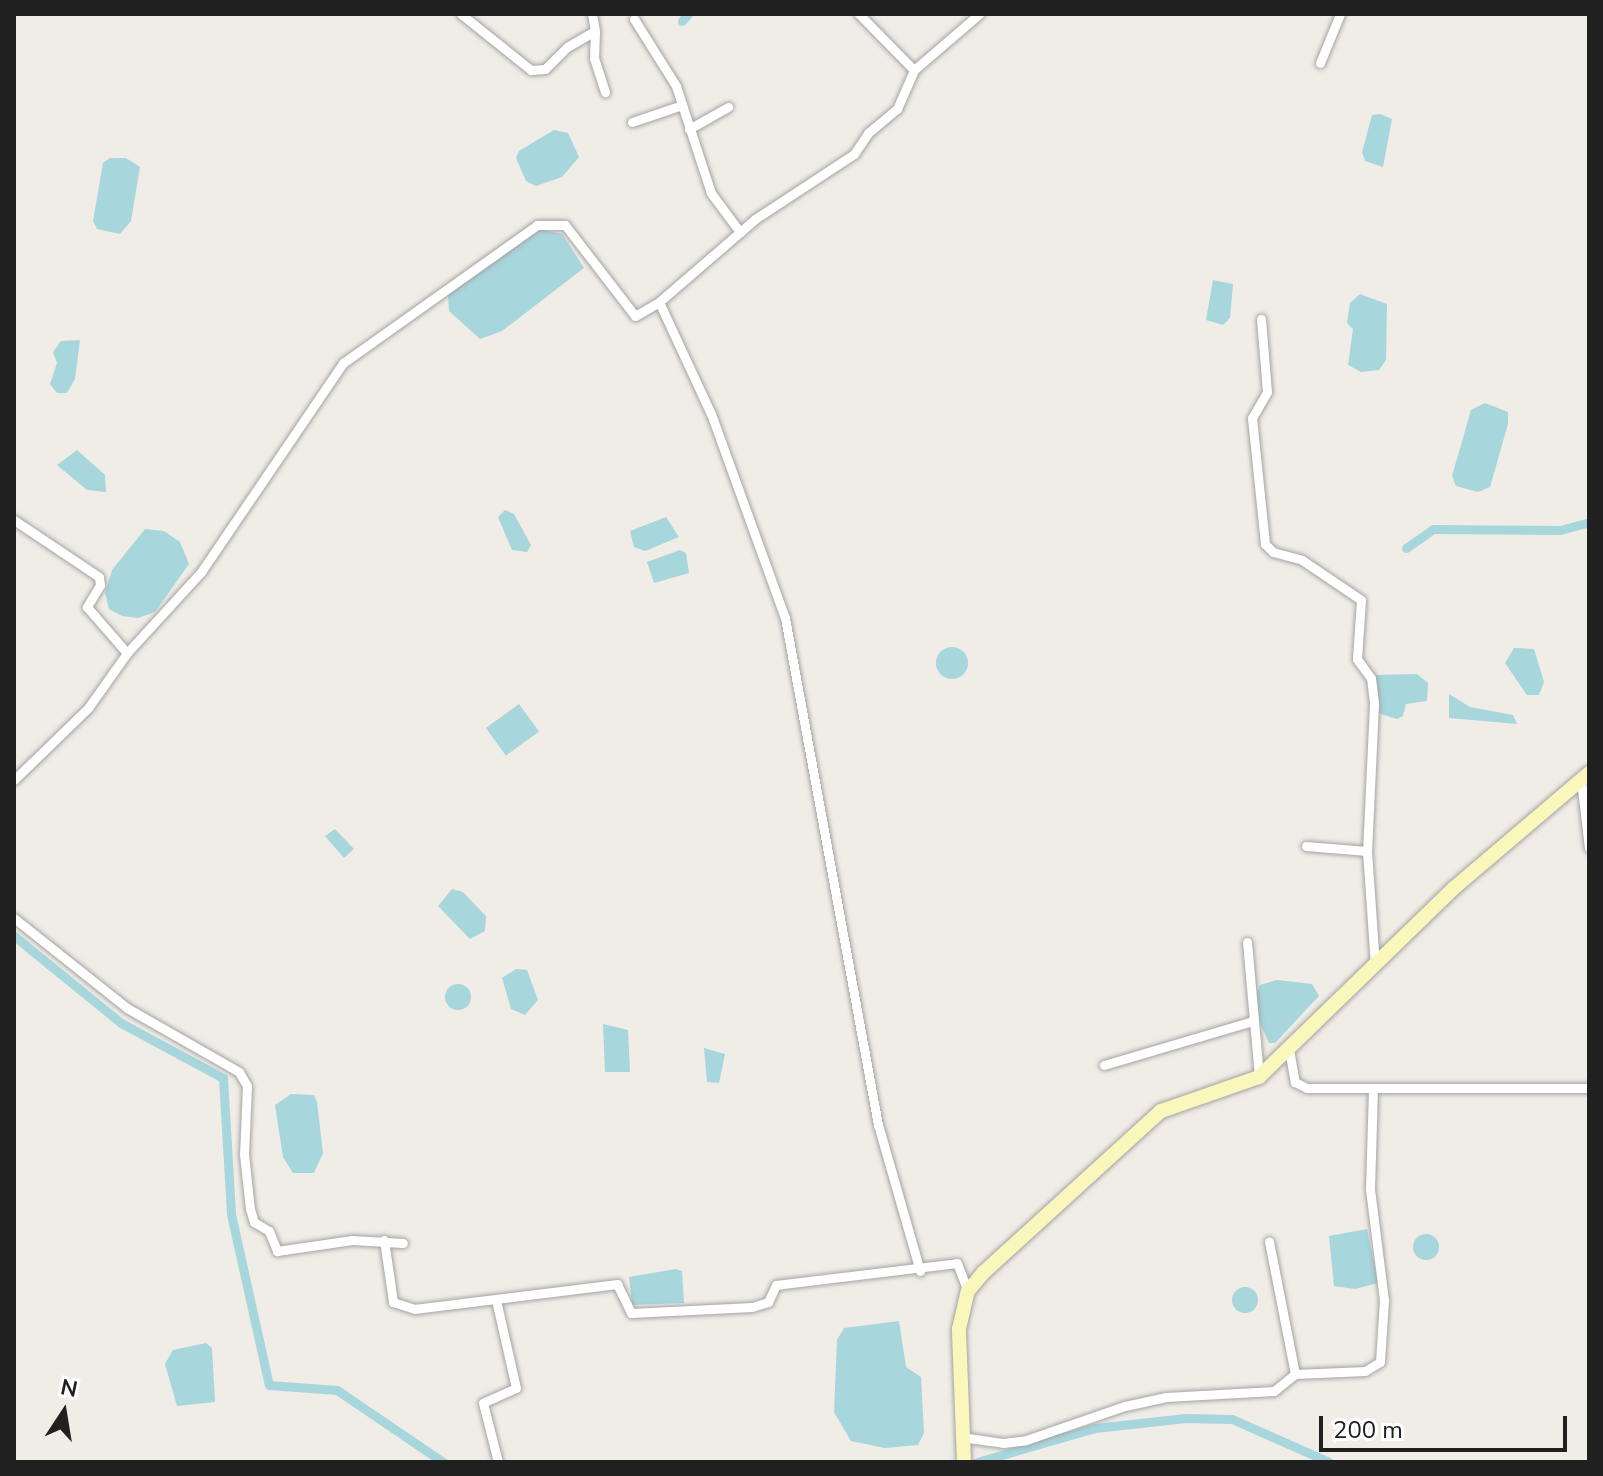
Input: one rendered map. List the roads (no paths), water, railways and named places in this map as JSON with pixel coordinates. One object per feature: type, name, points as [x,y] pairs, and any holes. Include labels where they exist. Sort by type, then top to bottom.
[{"type":"main road","points":[[964,1462],[959,1329],[968,1291],[1161,1111],[1259,1077],[1454,888],[1585,776]]},
{"type":"street","points":[[461,14],[531,70],[545,69],[567,47],[595,31]]},
{"type":"street","points":[[592,14],[594,58],[605,92]]},
{"type":"street","points":[[14,780],[88,708],[127,653],[201,572],[343,363],[537,225],[565,225],[632,314],[640,316],[740,232],[854,154],[868,133],[897,109],[914,70],[979,14]]},
{"type":"street","points":[[1320,63],[1340,14]]},
{"type":"street","points":[[857,16],[914,70]]},
{"type":"street","points":[[634,19],[676,86],[711,193],[740,232]]},
{"type":"street","points":[[632,122],[682,105]]},
{"type":"street","points":[[689,129],[728,107]]},
{"type":"street","points":[[659,302],[711,414],[785,618],[878,1125],[920,1271]]},
{"type":"street","points":[[1261,319],[1267,392],[1252,418],[1265,544],[1273,552],[1302,560],[1361,600],[1357,659],[1371,678],[1374,704],[1367,851],[1375,966]]},
{"type":"street","points":[[14,520],[99,577],[100,585],[87,607],[127,653]]},
{"type":"street","points":[[1585,776],[1589,848]]},
{"type":"street","points":[[1306,846],[1367,851]]},
{"type":"street","points":[[14,918],[127,1008],[239,1072],[247,1086],[244,1154],[250,1209],[254,1222],[269,1231],[277,1251],[384,1240],[403,1243]]},
{"type":"street","points":[[1247,942],[1259,1077]]},
{"type":"street","points":[[1104,1065],[1253,1021]]},
{"type":"street","points":[[1289,1049],[1295,1082],[1307,1088],[1589,1088]]},
{"type":"street","points":[[961,1438],[1003,1443],[1026,1440],[1103,1411],[1152,1400],[1274,1391],[1295,1374],[1365,1371],[1380,1362],[1384,1300],[1370,1189],[1373,1088]]},
{"type":"street","points":[[384,1240],[397,1307],[452,1307],[617,1284],[631,1313],[752,1307],[768,1302],[776,1285],[920,1271],[957,1263],[968,1291]]},
{"type":"street","points":[[1269,1242],[1295,1374]]},
{"type":"street","points":[[496,1300],[516,1388],[483,1403],[498,1462]]},
{"type":"water","points":[[1380,114],[1392,119],[1383,167],[1365,161],[1362,152],[1372,115]]},
{"type":"water","points":[[554,130],[568,133],[579,157],[562,177],[536,186],[526,181],[516,158],[519,151]]},
{"type":"water","points":[[110,158],[126,158],[140,167],[131,221],[120,234],[97,229],[93,221],[103,163]]},
{"type":"water","points":[[540,229],[562,234],[584,268],[502,331],[480,339],[449,311],[448,293],[530,231]]},
{"type":"water","points":[[1213,280],[1233,284],[1230,318],[1223,325],[1206,320]]},
{"type":"water","points":[[1360,294],[1387,304],[1386,360],[1379,370],[1361,372],[1348,365],[1353,329],[1347,323],[1350,303]]},
{"type":"water","points":[[80,340],[75,379],[67,393],[57,393],[50,384],[57,363],[53,352],[61,341]]},
{"type":"water","points":[[1485,403],[1508,412],[1508,424],[1490,487],[1478,492],[1456,486],[1452,476],[1471,410]]},
{"type":"water","points":[[77,450],[105,475],[106,492],[87,490],[57,465]]},
{"type":"water","points":[[505,510],[514,514],[531,545],[527,552],[512,550],[498,517]]},
{"type":"water","points":[[666,517],[679,537],[645,551],[634,547],[630,531]]},
{"type":"water","points":[[145,529],[164,531],[180,542],[189,564],[155,612],[138,618],[122,616],[109,609],[105,593],[112,570]]},
{"type":"water","points":[[680,550],[686,553],[689,573],[654,583],[647,562]]},
{"type":"water","points":[[952,647],[963,652],[968,663],[963,674],[952,679],[941,674],[936,663],[941,652]]},
{"type":"water","points":[[1514,648],[1534,649],[1544,682],[1539,695],[1527,695],[1505,663]]},
{"type":"water","points":[[1417,674],[1428,683],[1427,701],[1406,704],[1403,716],[1397,719],[1378,713],[1375,675]]},
{"type":"water","points":[[1449,694],[1470,707],[1513,715],[1517,724],[1449,718]]},
{"type":"water","points":[[519,704],[539,732],[506,756],[486,728]]},
{"type":"water","points":[[335,829],[354,849],[344,858],[325,836]]},
{"type":"water","points":[[452,889],[463,892],[486,916],[485,931],[470,939],[438,906]]},
{"type":"water","points":[[516,969],[527,970],[538,1000],[525,1015],[511,1009],[502,978]]},
{"type":"water","points":[[1277,980],[1312,984],[1319,996],[1275,1043],[1269,1043],[1255,1012],[1255,997],[1260,985]]},
{"type":"water","points":[[458,984],[467,988],[471,997],[467,1006],[458,1010],[449,1006],[445,997],[449,988]]},
{"type":"water","points":[[603,1024],[628,1030],[630,1072],[605,1072]]},
{"type":"water","points":[[704,1048],[725,1054],[719,1083],[707,1082]]},
{"type":"water","points":[[291,1094],[314,1095],[317,1102],[323,1153],[314,1173],[293,1173],[283,1157],[275,1105]]},
{"type":"water","points":[[1367,1229],[1378,1283],[1355,1289],[1334,1286],[1329,1236]]},
{"type":"water","points":[[1426,1234],[1435,1238],[1439,1247],[1435,1256],[1426,1260],[1417,1256],[1413,1247],[1417,1238]]},
{"type":"water","points":[[676,1269],[682,1271],[684,1303],[632,1305],[629,1277]]},
{"type":"water","points":[[1245,1287],[1254,1291],[1258,1300],[1254,1309],[1245,1313],[1236,1309],[1232,1300],[1236,1291]]},
{"type":"water","points":[[899,1321],[906,1367],[921,1377],[924,1433],[918,1445],[885,1448],[851,1441],[834,1412],[837,1340],[844,1328]]},
{"type":"water","points":[[206,1343],[212,1348],[215,1402],[177,1406],[165,1364],[173,1350]]},
{"type":"waterway","points":[[682,21],[688,14]]},
{"type":"waterway","points":[[1406,548],[1433,529],[1560,530],[1589,522]]},
{"type":"waterway","points":[[14,936],[121,1023],[223,1078],[231,1214],[269,1385],[337,1390],[443,1462]]},
{"type":"waterway","points":[[977,1462],[1095,1428],[1185,1418],[1232,1419],[1329,1462]]}]
